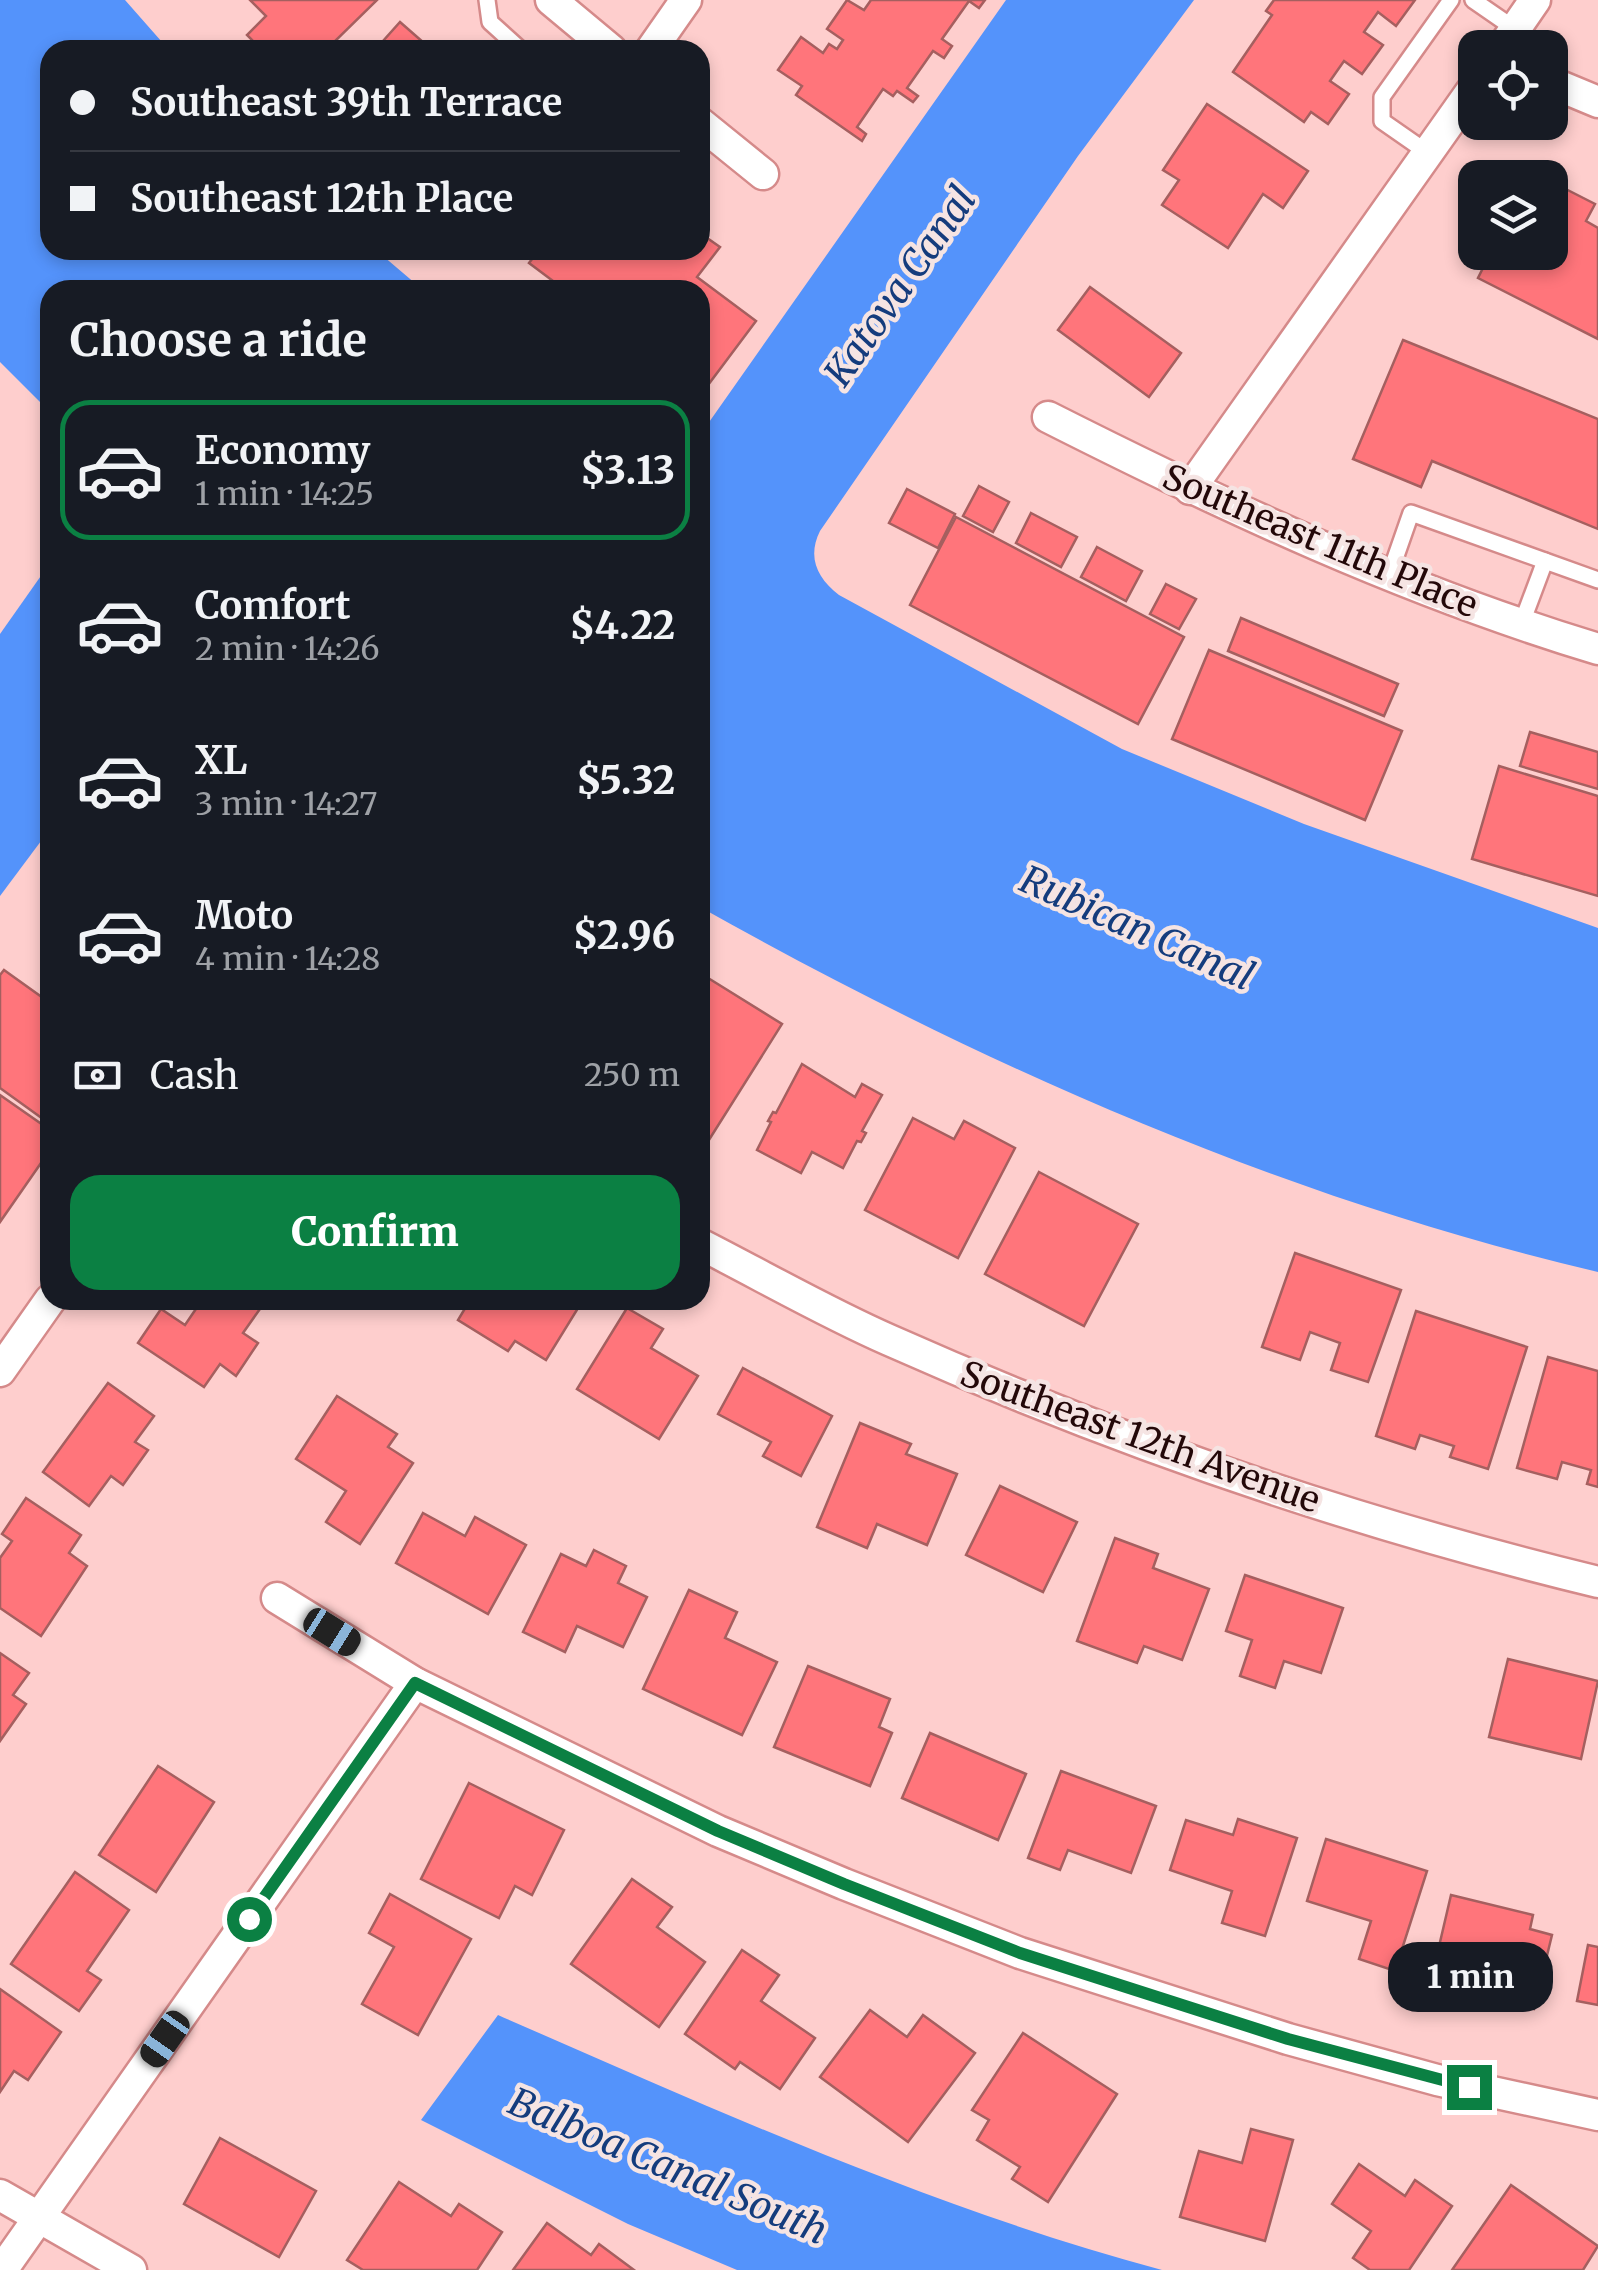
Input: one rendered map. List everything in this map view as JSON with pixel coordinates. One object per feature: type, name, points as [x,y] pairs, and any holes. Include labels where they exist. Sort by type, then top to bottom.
[{"type":"street","points":[[551,0],[599,40]]},
{"type":"street","points":[[658,40],[686,0]]},
{"type":"street","points":[[1515,30],[1536,0]]},
{"type":"street","points":[[1568,90],[1598,102]]},
{"type":"street","points":[[1190,489],[1458,110]]},
{"type":"street","points":[[710,131],[763,174]]},
{"type":"street","name":"Southeast 11th Place","points":[[1048,417],[1190,489],[1389,576],[1598,649]]},
{"type":"street","name":"Southeast 12th Avenue","points":[[710,1249],[884,1338],[1002,1388],[1264,1488],[1484,1554],[1598,1582]]},
{"type":"street","points":[[0,1371],[43,1310]]},
{"type":"street","points":[[277,1598],[415,1683],[718,1831],[1020,1953],[1325,2050],[1437,2080],[1598,2115]]},
{"type":"street","points":[[2,2270],[415,1683]]},
{"type":"street","points":[[0,2195],[131,2270]]},
{"type":"lane","points":[[487,0],[490,22],[510,40]]},
{"type":"lane","points":[[1428,153],[1382,121],[1382,96],[1450,0]]},
{"type":"lane","points":[[1473,0],[1501,30]]},
{"type":"lane","points":[[1389,576],[1411,513],[1598,580]]},
{"type":"lane","points":[[1521,624],[1545,561]]},
{"type":"water","points":[[0,0],[125,0],[160,40],[40,40],[40,260],[388,260],[411,280],[40,280],[40,402],[0,362]]},
{"type":"water","points":[[1006,0],[1194,0],[1078,156],[820,531],[814,550],[816,566],[839,595],[1122,749],[1304,824],[1598,928],[1598,1272],[1480,1242],[1364,1206],[1136,1121],[915,1020],[710,912],[710,421]]},
{"type":"water","points":[[40,577],[40,842],[0,896],[0,634]]},
{"type":"water","name":"Balboa Canal South","points":[[498,2015],[908,2187],[1162,2270],[737,2270],[628,2224],[421,2120]]},
{"type":"building","points":[[250,0],[377,0],[336,40],[252,40],[247,35],[266,16]]},
{"type":"building","points":[[847,0],[864,10],[871,0],[985,0],[979,8],[969,1],[942,39],[952,46],[944,58],[933,51],[907,88],[918,96],[913,102],[897,91],[893,96],[883,89],[857,127],[866,134],[862,141],[796,95],[802,86],[778,70],[801,37],[823,53],[829,44],[837,49],[843,40],[827,29]]},
{"type":"building","points":[[1274,0],[1415,0],[1396,26],[1378,12],[1364,32],[1383,45],[1362,74],[1344,61],[1330,81],[1349,94],[1328,124],[1311,112],[1304,122],[1233,72],[1272,15],[1266,11]]},
{"type":"building","points":[[400,22],[421,40],[384,40]]},
{"type":"building","points":[[1207,104],[1308,171],[1283,208],[1263,194],[1228,248],[1162,205],[1179,180],[1163,170]]},
{"type":"building","points":[[1568,190],[1595,204],[1586,221],[1598,228],[1598,339],[1478,278],[1482,270],[1568,270]]},
{"type":"building","points":[[710,240],[720,247],[697,277],[701,280],[552,280],[529,263],[710,260]]},
{"type":"building","points":[[710,287],[756,321],[710,382]]},
{"type":"building","points":[[1090,287],[1181,353],[1149,397],[1058,330]]},
{"type":"building","points":[[1403,340],[1598,419],[1598,529],[1432,461],[1421,487],[1353,459]]},
{"type":"building","points":[[979,486],[1009,502],[993,532],[963,516]]},
{"type":"building","points":[[907,489],[955,514],[938,548],[889,523]]},
{"type":"building","points":[[1031,513],[1077,537],[1061,567],[1016,543]]},
{"type":"building","points":[[956,517],[1184,637],[1138,724],[910,605]]},
{"type":"building","points":[[1097,547],[1142,571],[1126,601],[1081,577]]},
{"type":"building","points":[[1166,584],[1196,599],[1179,629],[1150,614]]},
{"type":"building","points":[[1241,618],[1398,684],[1384,716],[1228,651]]},
{"type":"building","points":[[1209,650],[1402,731],[1365,820],[1172,739]]},
{"type":"building","points":[[1530,732],[1598,752],[1598,789],[1520,766]]},
{"type":"building","points":[[1499,766],[1598,796],[1598,896],[1472,859]]},
{"type":"building","points":[[4,970],[40,996],[40,1117],[0,1088],[0,975]]},
{"type":"building","points":[[710,979],[782,1024],[710,1138]]},
{"type":"building","points":[[802,1064],[855,1097],[862,1084],[882,1095],[862,1131],[866,1133],[861,1142],[857,1141],[843,1168],[812,1152],[801,1173],[757,1150],[771,1122],[768,1121]]},
{"type":"building","points":[[0,1095],[40,1123],[40,1164],[0,1222]]},
{"type":"building","points":[[913,1118],[954,1139],[964,1121],[1015,1148],[958,1258],[865,1210]]},
{"type":"building","points":[[1039,1172],[1138,1224],[1084,1326],[985,1274]]},
{"type":"building","points":[[1295,1253],[1401,1290],[1368,1382],[1331,1370],[1340,1343],[1310,1332],[1300,1360],[1262,1347]]},
{"type":"building","points":[[160,1310],[185,1325],[195,1310],[259,1310],[243,1333],[258,1343],[236,1376],[220,1364],[204,1387],[138,1343]]},
{"type":"building","points":[[464,1310],[577,1310],[546,1360],[515,1341],[508,1351],[458,1320]]},
{"type":"building","points":[[626,1310],[663,1329],[651,1348],[698,1376],[659,1439],[577,1389]]},
{"type":"building","points":[[1416,1311],[1527,1347],[1488,1469],[1450,1457],[1454,1446],[1420,1435],[1415,1449],[1376,1436]]},
{"type":"building","points":[[1548,1357],[1598,1371],[1598,1487],[1587,1484],[1591,1470],[1562,1462],[1557,1479],[1517,1468]]},
{"type":"building","points":[[743,1368],[832,1416],[801,1476],[763,1456],[771,1442],[718,1414]]},
{"type":"building","points":[[108,1383],[154,1416],[135,1442],[148,1450],[123,1485],[111,1476],[89,1506],[43,1472]]},
{"type":"building","points":[[337,1396],[397,1434],[388,1447],[413,1463],[360,1544],[326,1522],[346,1491],[296,1459]]},
{"type":"building","points":[[860,1423],[911,1444],[906,1454],[957,1474],[927,1545],[877,1524],[867,1548],[817,1527]]},
{"type":"building","points":[[1000,1486],[1077,1522],[1043,1592],[966,1555]]},
{"type":"building","points":[[26,1498],[81,1535],[69,1553],[87,1566],[41,1636],[0,1608],[0,1558],[12,1541],[2,1534]]},
{"type":"building","points":[[423,1513],[465,1536],[475,1517],[526,1545],[488,1614],[396,1563]]},
{"type":"building","points":[[1115,1538],[1158,1554],[1153,1568],[1209,1589],[1182,1660],[1144,1646],[1137,1663],[1077,1641]]},
{"type":"building","points":[[594,1550],[626,1566],[618,1583],[647,1597],[623,1647],[577,1626],[565,1652],[523,1632],[561,1554],[586,1566]]},
{"type":"building","points":[[1245,1575],[1343,1608],[1321,1673],[1284,1661],[1275,1688],[1240,1676],[1252,1640],[1226,1631]]},
{"type":"building","points":[[689,1590],[737,1612],[725,1638],[777,1662],[742,1735],[643,1689]]},
{"type":"building","points":[[0,1653],[29,1673],[13,1695],[26,1704],[0,1741]]},
{"type":"building","points":[[1508,1659],[1598,1681],[1581,1759],[1489,1737]]},
{"type":"building","points":[[808,1666],[890,1699],[879,1727],[892,1733],[870,1786],[774,1747]]},
{"type":"building","points":[[930,1733],[1026,1774],[998,1840],[902,1798]]},
{"type":"building","points":[[158,1766],[214,1802],[156,1892],[99,1855]]},
{"type":"building","points":[[1061,1771],[1156,1806],[1131,1873],[1068,1850],[1060,1870],[1028,1858]]},
{"type":"building","points":[[469,1783],[564,1830],[532,1895],[515,1886],[499,1918],[421,1879]]},
{"type":"building","points":[[1238,1819],[1297,1838],[1265,1936],[1222,1923],[1232,1891],[1170,1870],[1186,1820],[1233,1835]]},
{"type":"building","points":[[1326,1839],[1427,1871],[1395,1971],[1359,1959],[1371,1921],[1307,1901]]},
{"type":"building","points":[[75,1872],[129,1910],[87,1971],[101,1980],[79,2011],[11,1964]]},
{"type":"building","points":[[632,1879],[672,1907],[657,1927],[705,1962],[659,2027],[571,1964]]},
{"type":"building","points":[[390,1894],[471,1939],[418,2035],[362,2004],[394,1947],[369,1933]]},
{"type":"building","points":[[1451,1895],[1533,1915],[1530,1929],[1552,1935],[1534,2009],[1430,1985]]},
{"type":"building","points":[[1588,1945],[1598,1947],[1598,2005],[1577,2001]]},
{"type":"building","points":[[742,1950],[779,1975],[761,2001],[815,2038],[780,2089],[740,2062],[735,2069],[685,2034]]},
{"type":"building","points":[[0,1989],[61,2032],[28,2080],[14,2071],[0,2092]]},
{"type":"building","points":[[870,2010],[907,2037],[923,2015],[975,2053],[908,2142],[820,2077]]},
{"type":"building","points":[[1023,2033],[1117,2094],[1048,2202],[1012,2179],[1020,2167],[977,2140],[989,2120],[972,2110]]},
{"type":"building","points":[[1251,2129],[1293,2140],[1265,2241],[1180,2217],[1199,2151],[1242,2163]]},
{"type":"building","points":[[220,2138],[316,2191],[279,2257],[184,2204]]},
{"type":"building","points":[[1359,2164],[1405,2196],[1415,2180],[1452,2206],[1409,2270],[1370,2270],[1353,2258],[1371,2231],[1332,2204]]},
{"type":"building","points":[[399,2182],[451,2216],[459,2204],[502,2232],[477,2270],[363,2270],[347,2260]]},
{"type":"building","points":[[1511,2185],[1598,2246],[1583,2270],[1452,2270]]},
{"type":"building","points":[[547,2223],[591,2255],[599,2244],[634,2270],[513,2270]]},
{"type":"route","points":[[249,1919],[415,1683],[718,1831],[1020,1953],[1288,2039],[1469,2087]]},
{"type":"water label","name":"Katova Canal","points":[[900,286]]},
{"type":"water label","name":"Rubican Canal","points":[[1137,928]]}]
